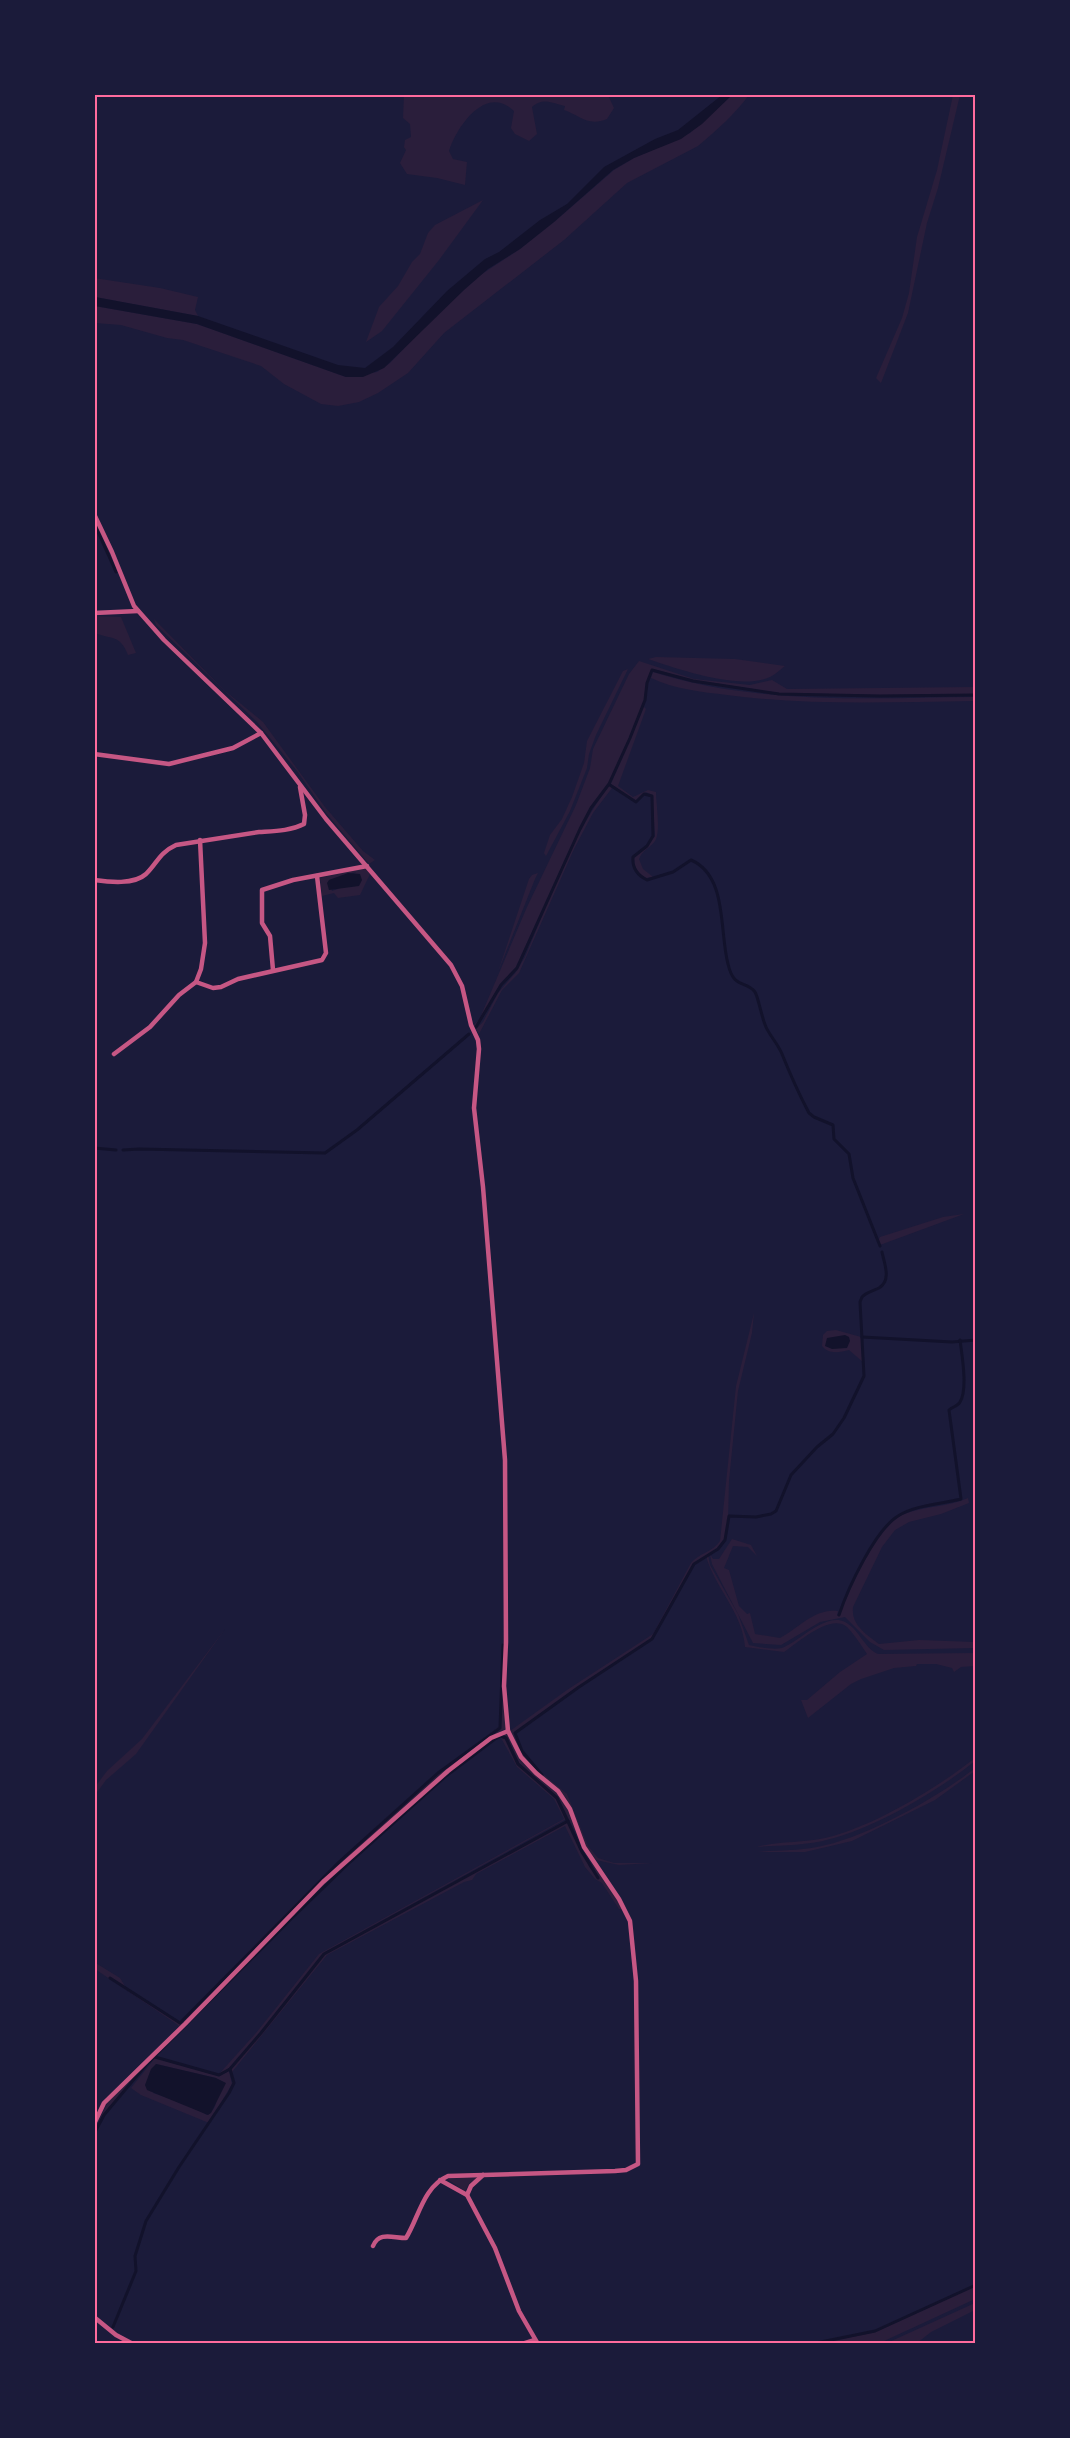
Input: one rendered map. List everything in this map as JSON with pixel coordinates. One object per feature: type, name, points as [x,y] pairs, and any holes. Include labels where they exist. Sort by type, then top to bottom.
[{"type":"street","points":[[94,514],[112,552],[126,591],[138,611],[164,640],[261,733],[326,819],[458,976],[471,1025],[478,1040],[479,1059],[474,1084],[474,1108],[506,1460],[504,1686],[508,1731],[521,1757],[558,1791],[570,1809],[585,1847],[619,1899],[630,1921],[636,1971],[638,2164],[627,2170],[460,2175],[440,2180],[428,2192],[406,2238],[382,2236],[375,2239],[373,2246]]},
{"type":"street","points":[[94,613],[138,611]]},
{"type":"street","points":[[94,754],[169,764],[233,748],[261,733]]},
{"type":"street","points":[[94,880],[121,882],[145,875],[164,852],[176,845],[259,832],[272,833],[304,824],[306,815],[299,783]]},
{"type":"street","points":[[114,1054],[141,1035],[178,995],[196,982],[201,969],[205,944],[200,840]]},
{"type":"street","points":[[273,970],[270,936],[262,923],[262,890],[293,880],[367,866]]},
{"type":"street","points":[[196,982],[213,988],[221,987],[238,979],[317,962],[326,957],[317,876]]},
{"type":"street","points":[[94,2124],[104,2103],[185,2024],[323,1882],[448,1771],[491,1738],[508,1731]]},
{"type":"street","points":[[467,2195],[471,2186],[483,2175]]},
{"type":"street","points":[[440,2180],[467,2195],[495,2248],[519,2311],[537,2342],[522,2343]]},
{"type":"street","points":[[94,2317],[116,2336],[133,2343]]},
{"type":"shaded area","points":[[404,94],[608,95],[614,108],[607,119],[594,122],[564,110],[565,106],[540,102],[532,107],[537,134],[529,141],[515,134],[511,128],[514,111],[503,104],[493,102],[483,105],[466,120],[449,151],[453,159],[467,162],[465,185],[407,174],[400,163],[406,150],[405,140],[411,137],[410,124],[403,118]]},
{"type":"shaded area","points":[[722,95],[732,95],[702,124],[681,139],[634,158],[613,170],[520,249],[488,269],[384,368],[363,377],[346,377],[197,324],[95,306],[95,297],[198,316],[338,365],[365,368],[393,347],[447,291],[485,259],[499,252],[540,220],[567,204],[604,167],[655,139],[678,130]]},
{"type":"shaded area","points":[[732,95],[749,95],[725,122],[698,146],[627,183],[564,240],[444,333],[408,373],[378,393],[359,402],[338,406],[321,404],[284,384],[261,366],[183,340],[167,338],[121,325],[95,323],[95,306],[197,324],[346,377],[377,372],[390,363],[440,311],[482,274],[520,249],[614,170],[634,158],[690,133]]},
{"type":"shaded area","points":[[953,95],[960,95],[938,188],[927,223],[908,313],[881,383],[876,378],[902,318],[909,293],[917,237],[937,170]]},
{"type":"shaded area","points":[[483,200],[382,331],[366,342],[379,307],[398,286],[412,262],[420,254],[428,233],[435,225]]},
{"type":"shaded area","points":[[94,278],[160,288],[198,297],[195,310],[198,316],[95,297]]},
{"type":"shaded area","points":[[95,616],[121,617],[136,653],[128,655],[119,641],[95,633]]},
{"type":"shaded area","points":[[154,619],[224,690],[263,722],[325,807],[363,851],[375,860],[369,864],[326,813],[297,771],[257,722],[156,625]]},
{"type":"shaded area","points":[[656,657],[735,659],[785,666],[770,677],[742,682],[709,677],[648,659]]},
{"type":"shaded area","points":[[639,661],[694,679],[750,685],[772,680],[787,689],[975,687],[975,694],[779,693],[694,680],[652,669],[646,683],[645,699],[608,784],[590,808],[579,829],[516,967],[500,984],[481,1021],[475,1027],[527,907],[576,805],[590,768],[593,749],[629,674]]},
{"type":"shaded area","points":[[628,669],[596,735],[587,768],[570,811],[546,856],[544,853],[550,835],[562,819],[572,797],[584,763],[587,741],[623,671]]},
{"type":"shaded area","points":[[653,672],[692,683],[772,695],[854,698],[975,697],[975,701],[789,701],[708,693],[679,687],[651,678]]},
{"type":"shaded area","points":[[644,707],[646,709],[618,786],[633,797],[648,790],[656,792],[657,837],[639,859],[643,869],[653,877],[646,878],[636,868],[634,858],[635,854],[648,845],[655,836],[652,795],[646,792],[635,801],[611,784]]},
{"type":"shaded area","points":[[609,786],[612,788],[593,813],[574,849],[519,973],[502,990],[479,1034],[476,1029],[483,1022],[498,993],[516,972],[525,957],[572,847]]},
{"type":"shaded area","points":[[365,868],[370,874],[360,895],[338,898],[334,893],[322,896],[320,878]],"holes":[[[356,872],[338,889],[332,891],[329,880]]]},
{"type":"shaded area","points":[[348,873],[360,874],[362,880],[359,886],[329,890],[327,883],[329,880]]},
{"type":"shaded area","points":[[538,873],[535,879],[498,972],[529,879]]},
{"type":"shaded area","points":[[964,1214],[880,1245],[878,1241],[880,1237],[943,1217]]},
{"type":"shaded area","points":[[754,1313],[752,1333],[738,1391],[729,1481],[728,1523],[724,1539],[718,1548],[694,1564],[651,1639],[579,1686],[515,1732],[521,1751],[541,1776],[521,1756],[510,1731],[567,1690],[653,1634],[691,1563],[714,1548],[720,1541],[736,1386]]},
{"type":"shaded area","points":[[836,1330],[861,1337],[863,1362],[849,1350],[831,1352],[822,1346],[823,1335],[827,1331]]},
{"type":"shaded area","points":[[845,1335],[850,1341],[847,1348],[832,1349],[825,1346],[827,1338]]},
{"type":"shaded area","points":[[968,1498],[969,1503],[941,1514],[909,1522],[895,1530],[882,1547],[853,1607],[853,1613],[860,1628],[879,1644],[919,1640],[975,1642],[975,1648],[884,1650],[870,1642],[845,1617],[820,1622],[781,1645],[753,1643],[712,1564],[710,1554],[713,1559],[719,1559],[732,1539],[751,1545],[757,1556],[748,1547],[733,1546],[724,1568],[729,1570],[739,1606],[747,1614],[750,1613],[755,1634],[780,1638],[822,1612],[838,1611],[839,1616],[874,1544],[894,1520],[912,1511]]},
{"type":"shaded area","points":[[708,1555],[710,1565],[738,1614],[749,1645],[782,1648],[821,1624],[837,1620],[850,1625],[878,1654],[975,1653],[975,1666],[961,1667],[954,1672],[952,1668],[936,1664],[917,1664],[894,1668],[851,1684],[808,1718],[801,1700],[807,1700],[840,1672],[867,1654],[850,1630],[840,1624],[823,1626],[784,1652],[745,1647],[739,1623],[710,1568],[706,1556]]},
{"type":"shaded area","points":[[505,1608],[507,1728],[491,1737],[322,1881],[179,2028],[178,2025],[95,1969],[94,1962],[120,1978],[126,1988],[180,2022],[294,1905],[373,1830],[414,1794],[499,1727]]},
{"type":"shaded area","points":[[225,1629],[136,1754],[106,1780],[95,1795],[95,1787],[107,1771],[142,1739]]},
{"type":"shaded area","points":[[506,1733],[525,1764],[558,1791],[569,1809],[584,1848],[624,1909],[619,1909],[602,1883],[595,1879],[585,1867],[565,1826],[476,1874],[472,1880],[464,1882],[327,1955],[232,2072],[231,2069],[324,1955],[564,1823],[568,1822],[590,1868],[599,1878],[558,1798],[519,1763],[506,1737],[495,1738],[445,1776],[328,1882],[145,2065],[103,2115],[95,2132],[108,2102],[323,1884],[448,1773],[492,1739]]},
{"type":"shaded area","points":[[501,1738],[505,1739],[517,1764],[556,1799],[566,1819],[323,1953],[260,2032],[229,2068],[219,2074],[256,2033],[319,1954],[564,1819],[554,1799],[517,1767]]},
{"type":"shaded area","points":[[975,1758],[975,1761],[961,1772],[926,1795],[866,1827],[821,1841],[757,1847],[808,1841],[844,1833],[904,1805]]},
{"type":"shaded area","points":[[975,1768],[975,1771],[935,1800],[852,1841],[805,1852],[757,1852],[810,1848],[856,1835],[921,1804]]},
{"type":"shaded area","points":[[543,1774],[567,1794],[588,1846],[598,1858],[614,1863],[652,1863],[619,1865],[596,1860],[586,1847],[566,1798],[543,1777]]},
{"type":"shaded area","points":[[155,2058],[219,2076],[229,2071],[232,2084],[209,2123],[141,2095],[131,2088]],"holes":[[[156,2064],[216,2078],[216,2103],[207,2115],[184,2103],[153,2093]]]},
{"type":"shaded area","points":[[156,2064],[216,2078],[226,2083],[211,2113],[208,2115],[147,2090],[145,2085],[151,2069]]},
{"type":"shaded area","points":[[477,2178],[469,2184],[465,2191],[447,2179]]},
{"type":"shaded area","points":[[975,2286],[975,2299],[882,2342],[823,2343],[876,2332]]},
{"type":"shaded area","points":[[975,2303],[975,2310],[931,2332],[917,2343],[887,2343]]},
{"type":"waterway","points":[[94,523],[116,572]]},
{"type":"waterway","points":[[476,1027],[501,985],[517,968],[580,829],[591,808],[609,784],[645,700],[647,683],[652,670],[693,681],[779,694],[976,695]]},
{"type":"waterway","points":[[610,785],[636,802],[644,794],[652,796],[653,836],[647,846],[633,857],[634,867],[640,876],[647,880],[673,872],[691,860],[703,868],[711,878],[717,891],[725,951],[733,978],[755,992],[766,1027],[780,1050],[809,1113],[833,1125],[834,1139],[849,1154],[853,1178],[880,1246]]},
{"type":"waterway","points":[[123,1150],[325,1153],[357,1130],[469,1034]]},
{"type":"waterway","points":[[94,1148],[116,1150]]},
{"type":"waterway","points":[[542,1775],[522,1751],[515,1733],[652,1639],[694,1564],[718,1549],[725,1540],[729,1516],[756,1517],[776,1511],[791,1475],[817,1447],[833,1434],[844,1418],[864,1376],[860,1302],[864,1295],[879,1288],[885,1281],[886,1271],[882,1252]]},
{"type":"waterway","points":[[862,1337],[952,1342],[976,1340]]},
{"type":"waterway","points":[[839,1615],[863,1561],[889,1523],[912,1509],[961,1499],[949,1410],[959,1403],[964,1389],[960,1340]]},
{"type":"waterway","points":[[110,1978],[180,2023],[339,1862],[438,1773],[500,1728],[503,1645]]},
{"type":"waterway","points":[[94,2134],[104,2115],[146,2065],[291,1919],[349,1863],[446,1776],[495,1739],[501,1736],[506,1738],[518,1764],[557,1798],[582,1852],[598,1878]]},
{"type":"waterway","points":[[155,2057],[219,2075],[230,2069],[324,1954],[568,1821]]},
{"type":"waterway","points":[[113,2327],[136,2271],[135,2256],[146,2221],[229,2093],[234,2083],[230,2069]]},
{"type":"waterway","points":[[811,2344],[875,2331],[976,2285]]}]
